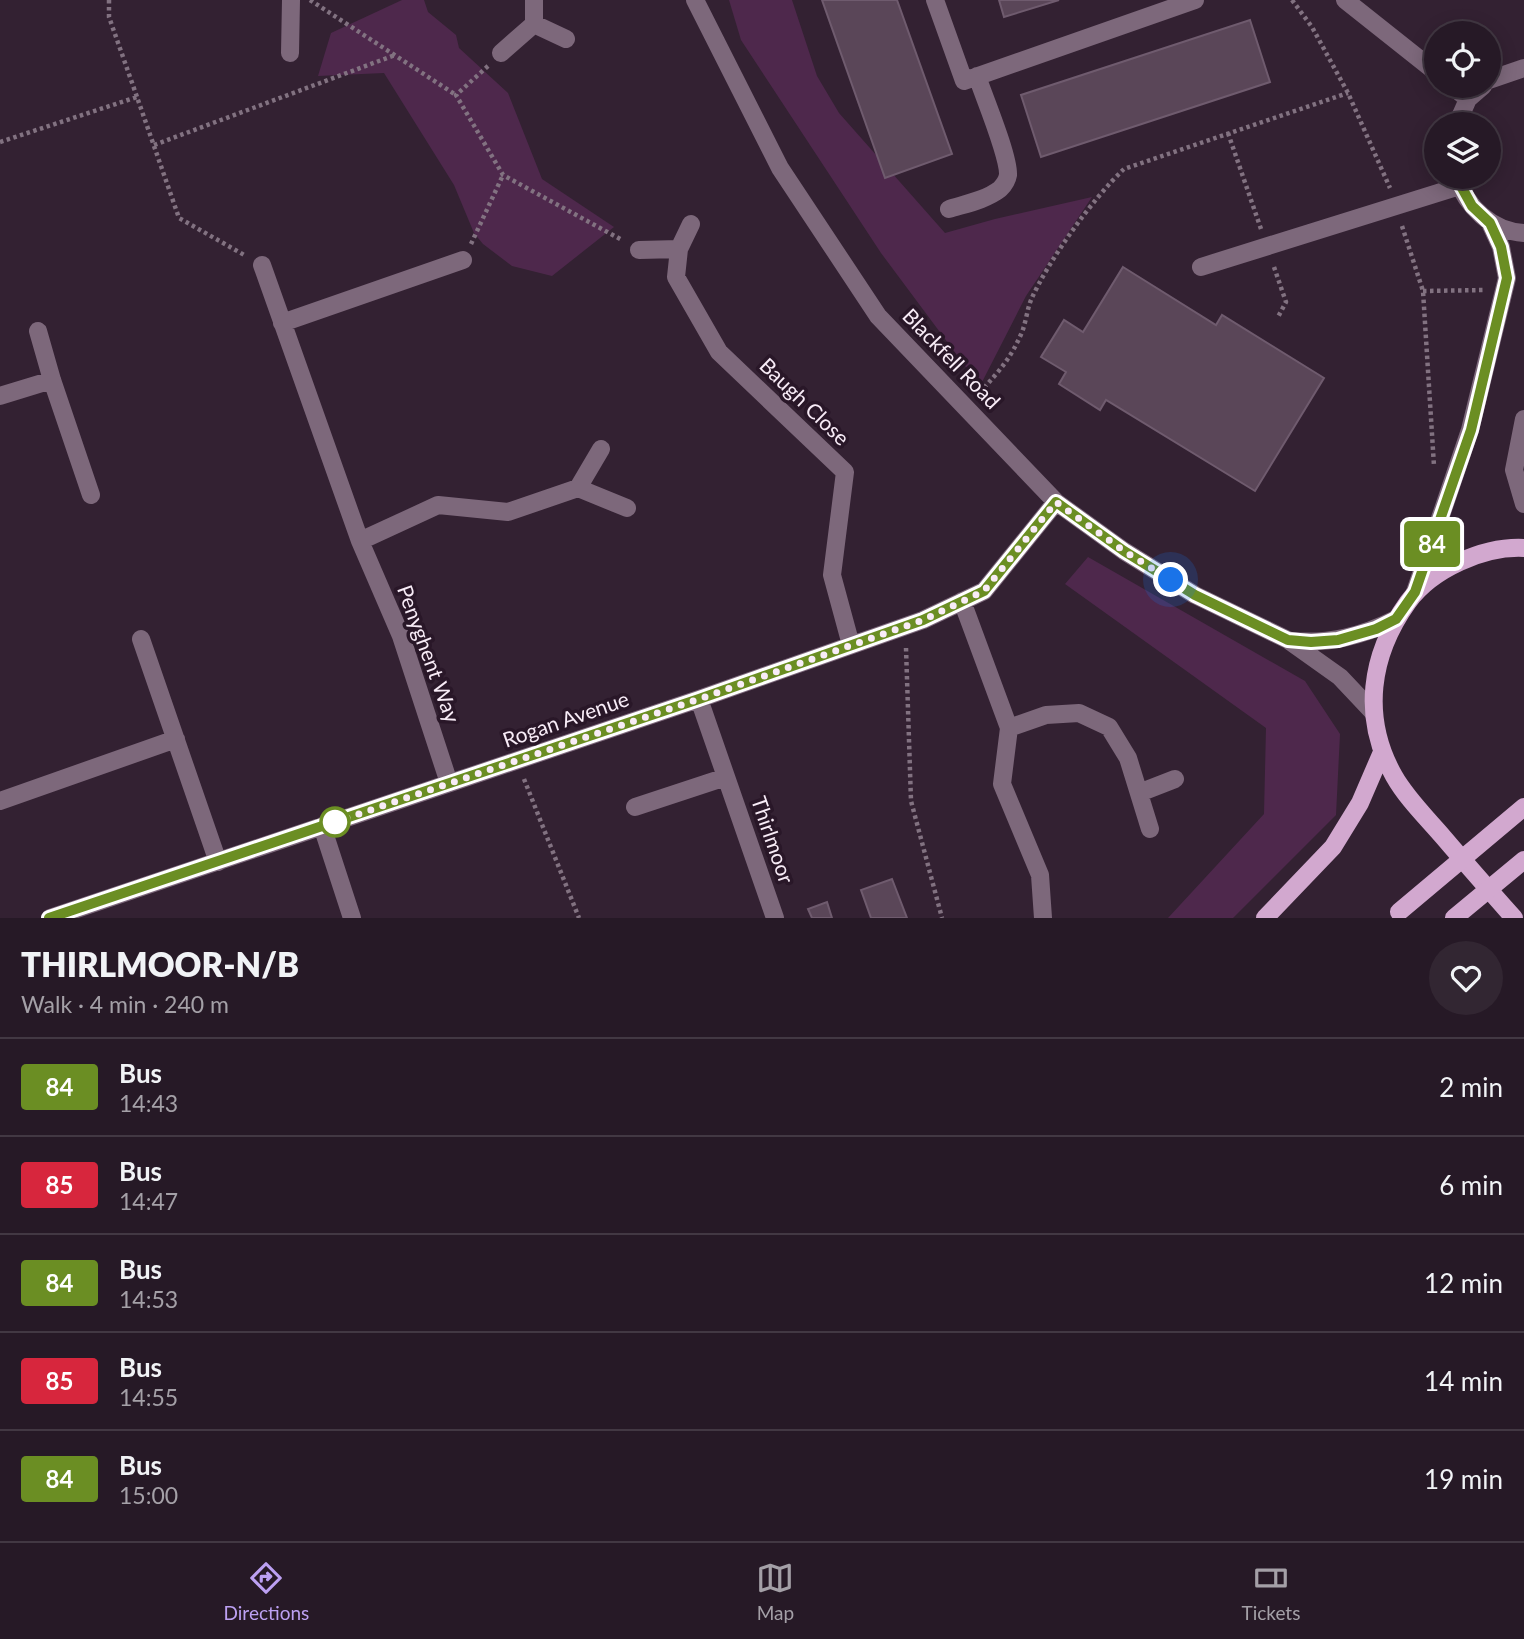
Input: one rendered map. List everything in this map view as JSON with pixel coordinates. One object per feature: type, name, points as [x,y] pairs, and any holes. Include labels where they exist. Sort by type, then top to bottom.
[{"type":"main road","points":[[1514,918],[1412,802],[1395,778],[1382,752],[1373,712],[1374,680],[1382,647],[1396,619],[1415,592],[1457,562],[1507,547],[1524,548]]},
{"type":"main road","points":[[1265,918],[1333,847],[1360,803],[1382,752]]},
{"type":"main road","points":[[1395,915],[1524,807]]},
{"type":"main road","points":[[1454,918],[1524,860]]},
{"type":"street","points":[[290,53],[291,0]]},
{"type":"street","points":[[501,53],[534,24],[534,0]]},
{"type":"street","name":"Blackfell Road","points":[[695,0],[788,180],[878,316],[1056,502],[1124,551],[1195,595],[1288,640],[1340,677],[1373,712]]},
{"type":"street","points":[[935,0],[964,81],[1195,0]]},
{"type":"street","points":[[1346,0],[1424,63]]},
{"type":"street","points":[[534,24],[566,39]]},
{"type":"street","points":[[1501,76],[1524,68]]},
{"type":"street","points":[[949,209],[999,190],[1006,182],[1008,174],[977,76]]},
{"type":"street","points":[[1462,112],[1468,99]]},
{"type":"street","points":[[1201,267],[1396,207],[1439,189]]},
{"type":"street","points":[[1462,189],[1472,206],[1490,223],[1513,232],[1524,233]]},
{"type":"street","points":[[1415,592],[1471,430],[1505,289],[1507,278],[1501,247],[1490,223]]},
{"type":"street","name":"Baugh Close","points":[[691,224],[679,249],[677,277],[719,352],[845,472],[832,575],[850,645]]},
{"type":"street","points":[[639,250],[679,249]]},
{"type":"street","points":[[282,323],[463,260]]},
{"type":"street","name":"Penyghent Way","points":[[262,265],[360,541],[401,636],[449,783]]},
{"type":"street","points":[[38,331],[92,495]]},
{"type":"street","points":[[0,396],[52,380]]},
{"type":"street","points":[[1524,419],[1514,470],[1524,504]]},
{"type":"street","points":[[360,541],[438,505],[508,512],[578,488],[601,449]]},
{"type":"street","points":[[578,488],[627,508]]},
{"type":"street","name":"Rogan Avenue","points":[[50,918],[699,699],[905,626],[984,591],[1056,502]]},
{"type":"street","points":[[962,601],[1009,728],[1002,784],[1040,875],[1043,918]]},
{"type":"street","name":"Blackfell Road","points":[[1288,640],[1338,640],[1396,619]]},
{"type":"street","points":[[141,639],[218,862]]},
{"type":"street","name":"Thirlmoor","points":[[699,699],[775,918]]},
{"type":"street","points":[[1009,728],[1046,715],[1079,713],[1109,727],[1128,758],[1150,829]]},
{"type":"street","points":[[0,801],[176,739]]},
{"type":"street","points":[[635,807],[726,776]]},
{"type":"street","points":[[1139,793],[1175,779]]},
{"type":"street","points":[[321,826],[352,918]]},
{"type":"path","points":[[109,0],[110,17],[179,218],[262,265]]},
{"type":"path","points":[[310,0],[456,95],[503,175],[639,250]]},
{"type":"path","points":[[1292,0],[1312,27],[1348,93],[1387,180],[1423,291],[1434,475],[1447,501]]},
{"type":"path","points":[[456,95],[501,53]]},
{"type":"path","points":[[154,145],[395,55]]},
{"type":"path","points":[[965,407],[1005,365],[1023,330],[1030,302],[1049,265],[1110,182],[1124,169],[1348,93]]},
{"type":"path","points":[[0,142],[137,97]]},
{"type":"path","points":[[463,260],[503,175]]},
{"type":"path","points":[[1423,291],[1505,289]]},
{"type":"path","points":[[905,626],[911,801],[942,918]]},
{"type":"path","points":[[516,760],[579,918]]},
{"type":"shaded area","points":[[402,0],[424,0],[428,12],[456,35],[459,48],[508,93],[542,179],[614,227],[552,276],[512,266],[483,244],[474,233],[454,185],[384,73],[318,76],[331,33]]},
{"type":"shaded area","points":[[729,0],[792,0],[817,76],[839,113],[945,233],[1092,197],[1026,296],[980,386],[881,253],[741,40]]},
{"type":"shaded area","points":[[1088,557],[1305,681],[1340,734],[1336,815],[1233,918],[1168,918],[1264,814],[1266,728],[1065,584]]},
{"type":"building","points":[[822,0],[897,0],[952,154],[885,178]]},
{"type":"building","points":[[999,0],[1059,0],[1004,17]]},
{"type":"building","points":[[1250,20],[1270,82],[1041,157],[1021,95]]},
{"type":"building","points":[[1123,267],[1216,325],[1222,315],[1324,378],[1255,491],[1106,400],[1100,410],[1059,384],[1066,372],[1041,357],[1064,320],[1083,332]]},
{"type":"building","points":[[892,879],[907,918],[871,918],[861,890]]},
{"type":"building","points":[[827,902],[832,918],[812,918],[808,909]]},
{"type":"bus line","name":"84","points":[[49,918],[699,699],[923,620],[984,591],[1056,502],[1124,551],[1195,595],[1288,640],[1338,640],[1376,629],[1396,619],[1415,592],[1471,430],[1507,278],[1501,247],[1490,223],[1472,206],[1462,189]]},
{"type":"route","points":[[335,822],[923,620],[984,591],[1056,502],[1124,551],[1171,580]]}]
